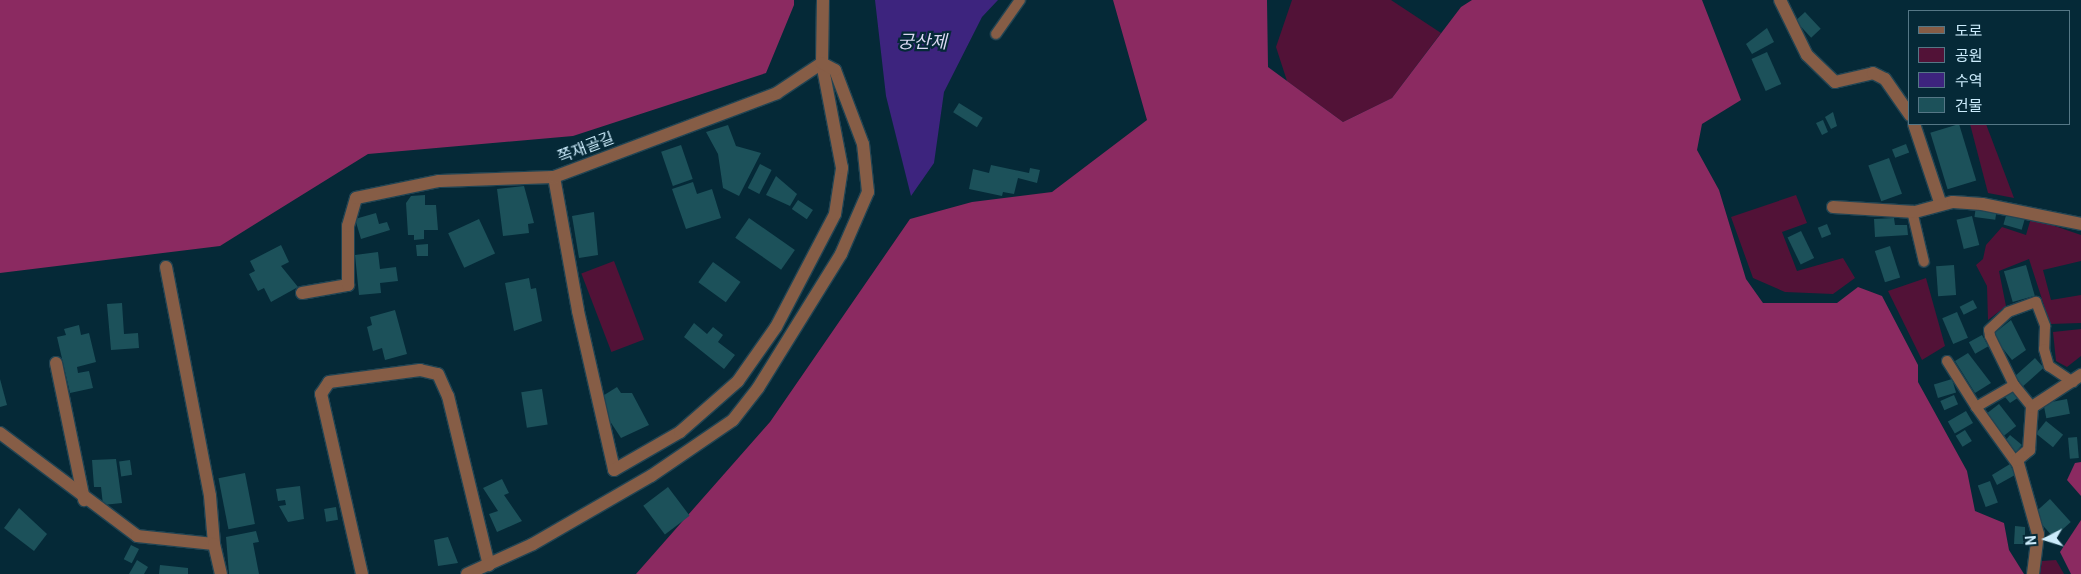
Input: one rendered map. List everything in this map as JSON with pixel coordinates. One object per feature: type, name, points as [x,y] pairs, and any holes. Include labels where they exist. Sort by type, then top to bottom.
[{"type":"street","points":[[554,177],[578,311],[614,470],[680,432],[738,381],[776,327],[835,214],[842,168],[822,63],[823,0]]},
{"type":"street","points":[[1780,0],[1807,55],[1835,82],[1873,73],[1885,79],[1908,112]]},
{"type":"street","points":[[467,574],[489,565],[651,476],[733,420],[758,388],[841,254],[868,192],[863,144],[835,70],[822,63]]},
{"type":"street","name":"쪽재골길","points":[[302,293],[348,285],[348,226],[356,198],[439,181],[554,177],[777,93],[822,63]]},
{"type":"street","points":[[1914,125],[1941,205]]},
{"type":"street","points":[[1833,207],[1912,211],[1941,205],[1982,204],[2081,224]]},
{"type":"street","points":[[166,267],[210,496],[214,544],[220,574]]},
{"type":"street","points":[[56,362],[84,500]]},
{"type":"street","points":[[362,574],[321,394],[329,382],[420,370],[438,374],[448,396],[489,565]]},
{"type":"street","points":[[2033,574],[2038,534],[2017,464],[2029,450],[2032,407],[2077,379]]},
{"type":"street","points":[[0,433],[84,500],[137,536],[214,544]]},
{"type":"lane","points":[[996,34],[1020,0]]},
{"type":"lane","points":[[1912,211],[1924,262]]},
{"type":"lane","points":[[2032,407],[2014,385],[1989,330],[2008,312],[2036,302],[2045,326],[2044,349],[2050,366],[2077,379]]},
{"type":"lane","points":[[1948,361],[1976,407],[2017,464]]},
{"type":"lane","points":[[1976,407],[2014,385]]},
{"type":"green space","points":[[1292,0],[1391,0],[1441,33],[1392,98],[1343,122],[1287,81],[1276,47]]},
{"type":"green space","points":[[1970,125],[1986,125],[2014,198],[1988,193]]},
{"type":"green space","points":[[1796,195],[1807,223],[1782,232],[1797,271],[1843,258],[1855,278],[1833,294],[1785,292],[1753,278],[1731,217]]},
{"type":"green space","points":[[2031,218],[2081,235],[2081,261],[2043,270],[2051,300],[2081,295],[2081,323],[2050,324],[2029,259],[1999,271],[2006,306],[1988,320],[1987,286],[1976,265],[1983,259],[1986,245],[2002,227],[2026,235]]},
{"type":"green space","points":[[614,261],[644,339],[611,352],[581,274]]},
{"type":"green space","points":[[1926,278],[1945,346],[1922,360],[1888,291]]},
{"type":"green space","points":[[2081,329],[2081,356],[2067,367],[2056,361],[2053,332]]},
{"type":"green space","points":[[2056,560],[2064,574],[2040,574],[2042,561]]},
{"type":"shaded area","points":[[0,0],[794,0],[794,5],[766,73],[573,136],[368,154],[220,246],[0,273]]},
{"type":"shaded area","points":[[1113,0],[1267,0],[1268,67],[1343,122],[1392,98],[1461,7],[1472,0],[1702,0],[1741,100],[1702,124],[1697,150],[1719,190],[1746,279],[1763,303],[1837,303],[1858,287],[1882,296],[1918,365],[1918,382],[1967,471],[1975,511],[2004,523],[2009,550],[2024,574],[636,574],[770,422],[910,219],[972,202],[1052,192],[1147,120]]},
{"type":"shaded area","points":[[2081,462],[2081,496],[2067,480],[2075,463]]},
{"type":"shaded area","points":[[2081,520],[2081,574],[2071,574],[2060,552]]},
{"type":"water","name":"궁산제","points":[[875,0],[998,0],[982,17],[944,92],[934,163],[911,196],[886,96]]},
{"type":"building","points":[[1805,12],[1821,29],[1811,38],[1795,21]]},
{"type":"building","points":[[1767,28],[1774,42],[1752,54],[1746,44]]},
{"type":"building","points":[[1767,52],[1781,84],[1766,91],[1751,59]]},
{"type":"building","points":[[959,103],[983,118],[977,127],[953,112]]},
{"type":"building","points":[[1833,112],[1837,126],[1831,129],[1825,117]]},
{"type":"building","points":[[1823,120],[1828,132],[1822,135],[1816,123]]},
{"type":"building","points":[[728,125],[736,146],[761,153],[739,196],[723,188],[718,154],[706,132]]},
{"type":"building","points":[[1959,125],[1976,180],[1948,189],[1930,133]]},
{"type":"building","points":[[1906,144],[1909,152],[1895,158],[1892,149]]},
{"type":"building","points":[[681,145],[693,179],[673,186],[661,152]]},
{"type":"building","points":[[1889,158],[1902,194],[1881,201],[1868,166]]},
{"type":"building","points":[[760,164],[772,170],[759,194],[748,188]]},
{"type":"building","points":[[991,165],[1029,173],[1030,168],[1040,170],[1037,183],[1018,178],[1014,194],[1003,192],[1002,196],[969,189],[973,169],[989,173]]},
{"type":"building","points":[[776,176],[797,194],[790,206],[766,195]]},
{"type":"building","points":[[693,182],[697,194],[712,189],[721,218],[686,229],[672,189]]},
{"type":"building","points":[[524,186],[534,223],[528,224],[529,233],[503,236],[497,189]]},
{"type":"building","points":[[425,195],[425,205],[436,205],[438,230],[424,230],[424,239],[414,240],[414,235],[408,235],[406,203],[411,196]]},
{"type":"building","points":[[798,200],[813,210],[807,219],[792,209]]},
{"type":"building","points":[[1976,206],[1997,209],[1995,220],[1974,217]]},
{"type":"building","points":[[594,212],[598,255],[579,258],[572,216]]},
{"type":"building","points":[[2007,212],[2025,217],[2022,230],[2003,224]]},
{"type":"building","points":[[376,213],[379,224],[387,222],[390,230],[361,239],[355,219]]},
{"type":"building","points":[[1972,216],[1979,245],[1964,249],[1956,220]]},
{"type":"building","points":[[749,218],[795,250],[781,270],[735,238]]},
{"type":"building","points":[[1894,218],[1895,225],[1907,225],[1908,235],[1875,237],[1874,219]]},
{"type":"building","points":[[479,219],[495,253],[464,268],[448,233]]},
{"type":"building","points":[[1827,224],[1831,234],[1822,238],[1818,228]]},
{"type":"building","points":[[1801,231],[1814,258],[1801,265],[1788,238]]},
{"type":"building","points":[[428,244],[428,256],[417,256],[416,245]]},
{"type":"building","points":[[281,245],[289,262],[281,266],[298,287],[271,302],[264,288],[258,291],[249,274],[255,271],[250,261]]},
{"type":"building","points":[[1890,246],[1900,277],[1885,282],[1875,251]]},
{"type":"building","points":[[378,252],[380,269],[396,267],[398,281],[380,283],[381,293],[359,295],[355,255]]},
{"type":"building","points":[[713,262],[741,282],[726,302],[698,282]]},
{"type":"building","points":[[1954,265],[1956,295],[1938,296],[1936,266]]},
{"type":"building","points":[[2026,265],[2035,296],[2013,302],[2004,271]]},
{"type":"building","points":[[529,278],[531,289],[536,288],[542,321],[514,331],[505,283]]},
{"type":"building","points":[[1973,300],[1977,308],[1964,315],[1960,307]]},
{"type":"building","points":[[122,303],[124,334],[138,333],[139,348],[111,350],[107,304]]},
{"type":"building","points":[[395,310],[407,354],[385,360],[382,348],[373,351],[367,327],[372,325],[370,317]]},
{"type":"building","points":[[1957,312],[1968,338],[1953,344],[1942,318]]},
{"type":"building","points":[[2011,320],[2026,350],[2012,360],[1992,335]]},
{"type":"building","points":[[694,323],[707,334],[713,327],[723,335],[718,342],[735,355],[724,369],[684,337]]},
{"type":"building","points":[[79,325],[81,335],[89,333],[96,362],[77,367],[78,373],[89,371],[93,388],[70,393],[57,337],[66,335],[64,329]]},
{"type":"building","points":[[1982,335],[1988,346],[1975,354],[1969,342]]},
{"type":"building","points":[[1968,353],[1991,383],[1975,393],[1955,361]]},
{"type":"building","points":[[2035,358],[2044,368],[2022,387],[2013,377]]},
{"type":"building","points":[[0,379],[7,405],[0,407]]},
{"type":"building","points":[[1952,379],[1956,392],[1938,398],[1934,385]]},
{"type":"building","points":[[617,387],[621,393],[632,393],[649,425],[621,438],[600,406],[601,397]]},
{"type":"building","points":[[542,389],[548,425],[527,428],[521,392]]},
{"type":"building","points":[[2015,390],[2019,397],[2010,403],[2005,397]]},
{"type":"building","points":[[1954,395],[1958,404],[1944,410],[1940,401]]},
{"type":"building","points":[[2067,399],[2070,414],[2046,418],[2043,404]]},
{"type":"building","points":[[1999,404],[2016,426],[2004,436],[1986,414]]},
{"type":"building","points":[[1966,411],[1973,423],[1955,434],[1948,422]]},
{"type":"building","points":[[2046,421],[2063,435],[2053,447],[2036,433]]},
{"type":"building","points":[[1965,430],[1972,441],[1963,447],[1956,436]]},
{"type":"building","points":[[2010,435],[2022,445],[2016,452],[2005,441]]},
{"type":"building","points":[[2077,437],[2079,458],[2070,459],[2068,438]]},
{"type":"building","points":[[116,459],[122,503],[103,505],[101,487],[94,487],[92,460]]},
{"type":"building","points":[[130,460],[132,475],[121,476],[119,462]]},
{"type":"building","points":[[2010,464],[2015,475],[1997,485],[1992,475]]},
{"type":"building","points":[[245,473],[255,524],[228,529],[218,478]]},
{"type":"building","points":[[502,479],[509,493],[504,495],[522,521],[497,532],[489,514],[498,511],[483,488]]},
{"type":"building","points":[[1990,481],[1998,503],[1986,507],[1978,485]]},
{"type":"building","points":[[300,486],[304,519],[288,522],[279,506],[286,505],[285,500],[278,501],[276,489]]},
{"type":"building","points":[[668,487],[690,516],[665,534],[643,506]]},
{"type":"building","points":[[2050,499],[2071,522],[2054,537],[2033,514]]},
{"type":"building","points":[[336,507],[338,520],[326,522],[324,509]]},
{"type":"building","points":[[19,508],[47,534],[34,551],[4,528]]},
{"type":"building","points":[[2015,526],[2025,527],[2025,544],[2014,544]]},
{"type":"building","points":[[256,531],[259,542],[253,543],[259,574],[229,574],[226,537]]},
{"type":"building","points":[[448,537],[458,563],[438,566],[434,540]]},
{"type":"building","points":[[131,545],[139,549],[132,563],[124,559]]},
{"type":"building","points":[[137,560],[148,567],[144,574],[129,574]]},
{"type":"building","points":[[160,565],[188,568],[188,574],[159,574]]}]
